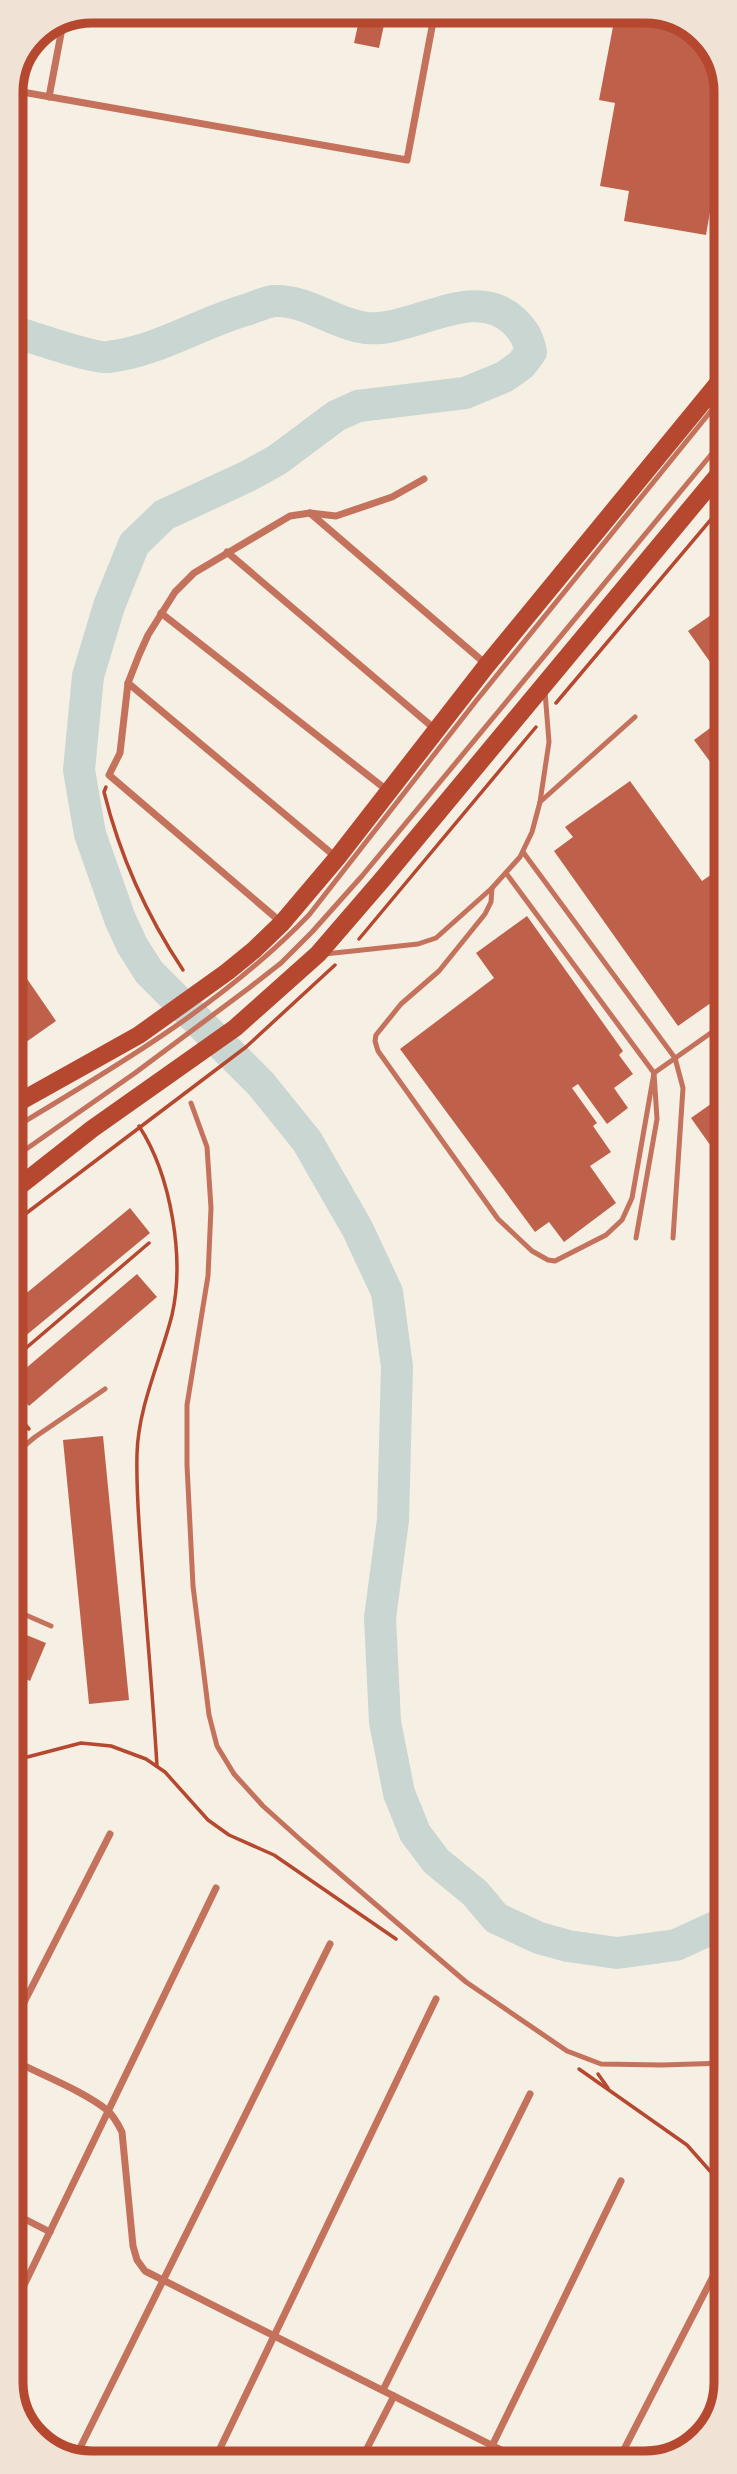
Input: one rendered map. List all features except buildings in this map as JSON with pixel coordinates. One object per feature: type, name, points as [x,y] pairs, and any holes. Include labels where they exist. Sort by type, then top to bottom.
[{"type":"highway","points":[[23,1101],[144,1040],[209,994],[282,922],[337,858],[487,665],[714,388]]},
{"type":"highway","points":[[23,1183],[92,1129],[235,1028],[318,954],[714,484]]},
{"type":"street","points":[[23,92],[407,160],[433,23]]},
{"type":"street","points":[[49,97],[61,30]]},
{"type":"street","points":[[282,922],[109,775],[120,753],[128,683],[148,635],[161,613],[175,592],[194,573],[290,516],[310,513],[335,516],[361,509],[393,497],[424,479]]},
{"type":"street","points":[[310,513],[487,665]]},
{"type":"street","points":[[227,552],[436,730]]},
{"type":"street","points":[[161,613],[388,791]]},
{"type":"street","points":[[128,683],[337,858]]},
{"type":"street","points":[[23,2004],[110,1834]]},
{"type":"street","points":[[23,2287],[216,1888]]},
{"type":"street","points":[[79,2450],[330,1944]]},
{"type":"street","points":[[219,2451],[436,1999]]},
{"type":"street","points":[[23,2065],[109,2111],[122,2132],[133,2246],[137,2260],[145,2271],[502,2451]]},
{"type":"street","points":[[383,2389],[530,2094]]},
{"type":"street","points":[[492,2446],[621,2181]]},
{"type":"street","points":[[23,2218],[50,2232]]},
{"type":"street","points":[[623,2451],[714,2275]]},
{"type":"street","points":[[366,2451],[394,2396]]},
{"type":"lane","points":[[209,994],[244,976],[309,915],[476,701],[714,407]]},
{"type":"lane","points":[[23,1151],[221,1010],[281,963],[312,932],[362,876],[714,451]]},
{"type":"lane","points":[[318,954],[418,944],[436,938],[506,873],[523,852],[540,802],[549,742],[544,685]]},
{"type":"lane","points":[[540,802],[635,717]]},
{"type":"lane","points":[[523,852],[675,1058],[683,1088],[673,1238]]},
{"type":"lane","points":[[506,873],[654,1073],[657,1119],[636,1238]]},
{"type":"lane","points":[[492,888],[491,902],[485,914],[439,971],[401,1004],[376,1034],[375,1041],[378,1051],[499,1219],[532,1251],[548,1260],[565,1258],[606,1235],[622,1220],[632,1198],[654,1073],[714,1031]]},
{"type":"lane","points":[[23,1122],[144,1040]]},
{"type":"lane","points":[[191,1103],[207,1147],[211,1208],[208,1276],[187,1405],[188,1479],[194,1598],[209,1715],[217,1746],[234,1774],[262,1806],[303,1842],[466,1982],[568,2051],[601,2064],[714,2063]]},
{"type":"lane","points":[[23,1447],[105,1388]]},
{"type":"lane","points":[[23,1614],[51,1626]]},
{"type":"path","points":[[23,1216],[246,1046],[350,951],[714,516]]},
{"type":"path","points":[[109,775],[104,792],[113,830],[125,862],[164,942],[183,970]]},
{"type":"path","points":[[139,1126],[150,1143],[168,1194],[177,1248],[172,1313],[149,1387],[137,1451],[138,1509],[157,1766]]},
{"type":"path","points":[[23,1351],[149,1243]]},
{"type":"path","points":[[23,1422],[35,1437]]},
{"type":"path","points":[[23,1758],[81,1743],[111,1746],[146,1759],[186,1792],[208,1820],[229,1835],[274,1854],[405,1945]]},
{"type":"path","points":[[571,2063],[687,2145],[714,2175]]},
{"type":"waterway","points":[[23,335],[76,351],[108,357],[143,350],[265,303],[286,301],[366,328],[384,328],[462,307],[480,306],[498,310],[514,321],[527,339],[531,352],[521,365],[504,377],[465,393],[358,406],[336,416],[277,460],[164,515],[134,544],[109,606],[88,676],[79,770],[90,834],[132,945],[149,972],[261,1084],[307,1141],[357,1228],[387,1292],[397,1367],[393,1520],[380,1618],[385,1722],[399,1793],[415,1833],[436,1861],[475,1893],[496,1918],[539,1938],[568,1946],[617,1953],[676,1945],[714,1928]]}]
